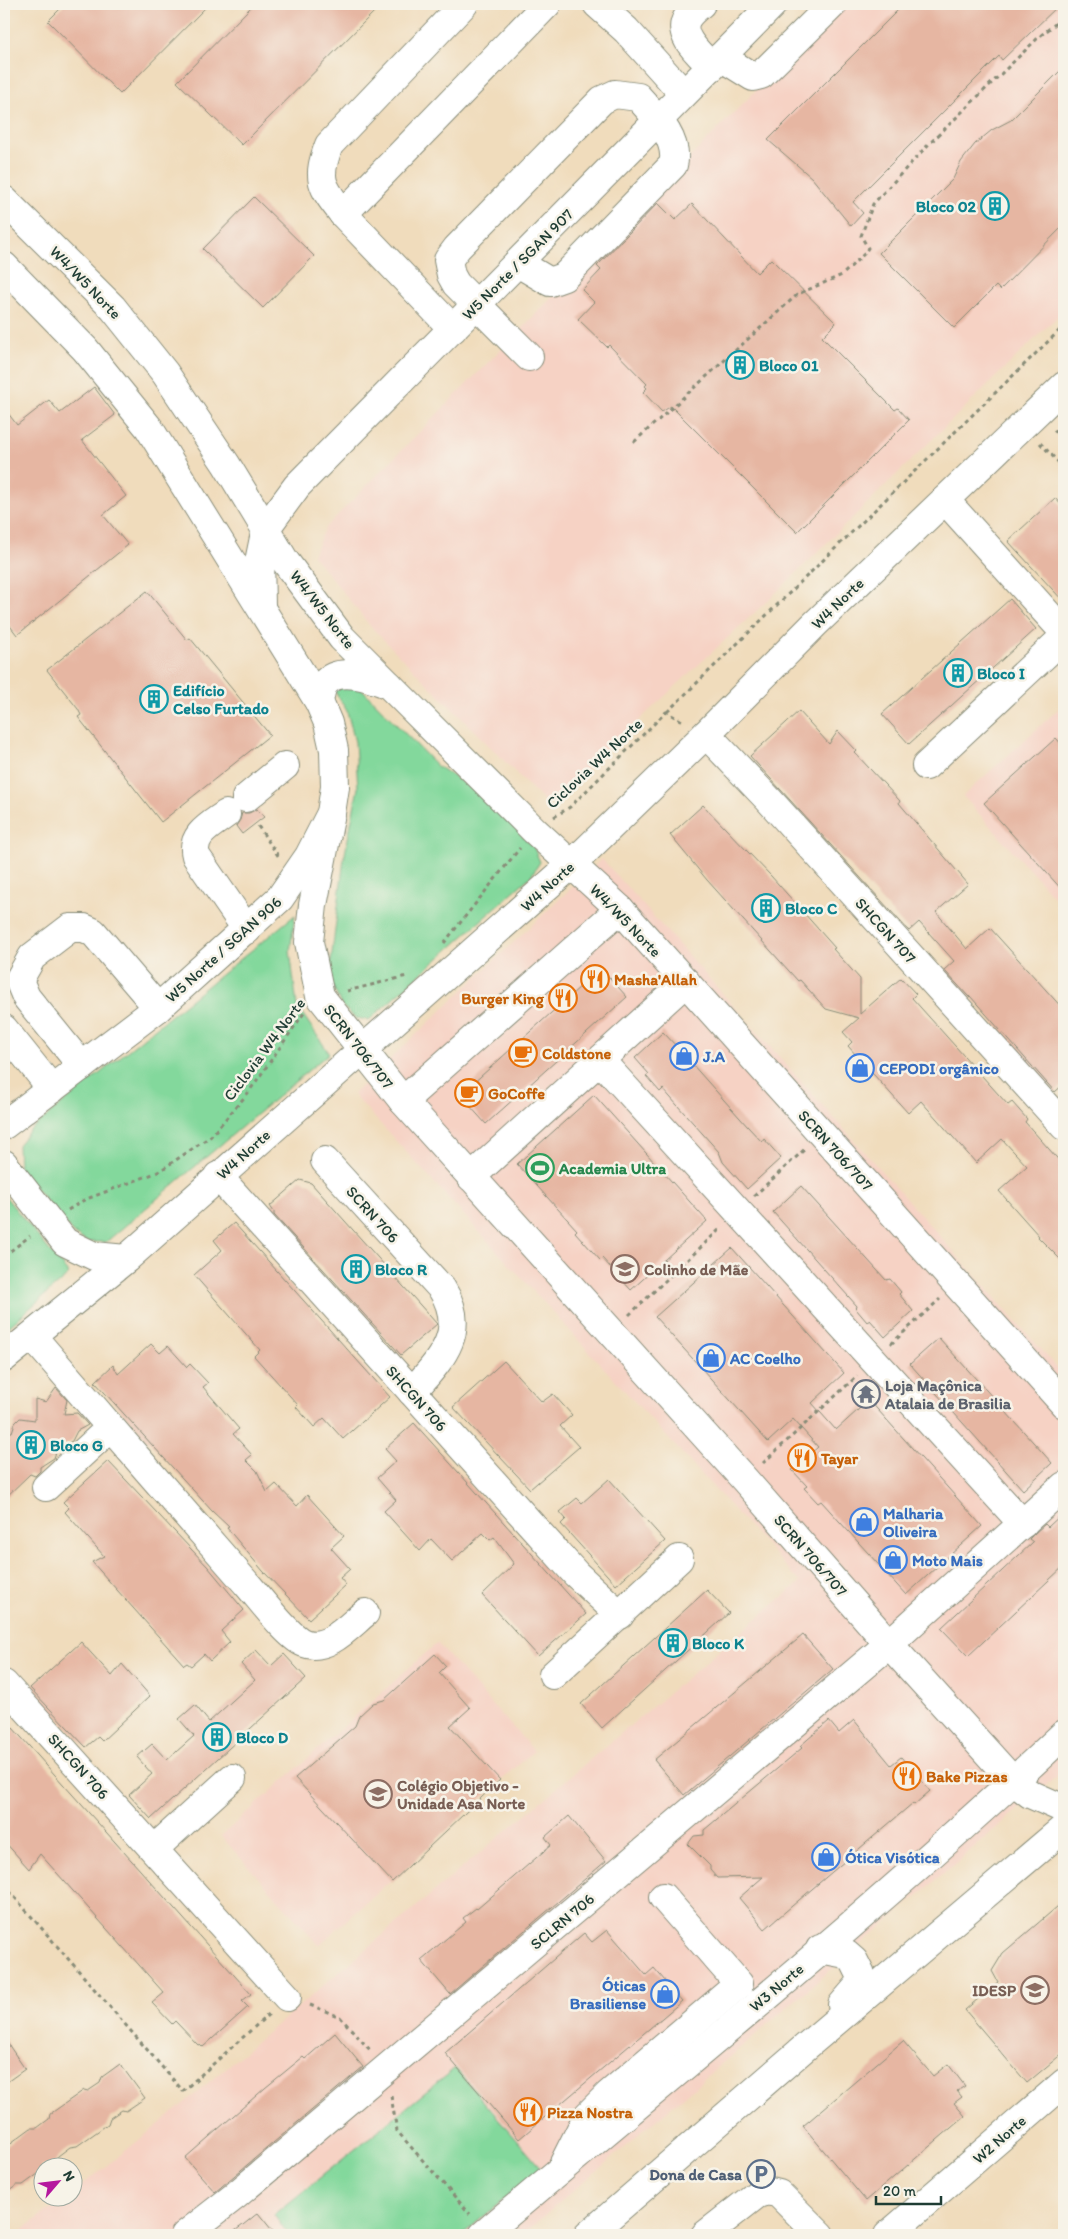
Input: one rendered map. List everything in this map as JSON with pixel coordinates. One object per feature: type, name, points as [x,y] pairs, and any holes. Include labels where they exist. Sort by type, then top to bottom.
[{"type":"main road","points":[[453,329],[343,214],[328,194],[320,176],[321,164],[329,145],[464,4]]},
{"type":"main road","points":[[343,214],[547,4]]},
{"type":"main road","points":[[597,4],[626,30],[683,93]]},
{"type":"main road","points":[[701,4],[687,18],[684,24],[689,43],[716,62],[753,77],[761,76],[833,4]]},
{"type":"main road","name":"W5 Norte / SGAN 907","points":[[266,528],[297,486],[773,4]]},
{"type":"main road","points":[[518,263],[550,282],[564,277],[673,165],[675,157],[669,136],[638,97],[615,94],[602,100],[464,241],[448,260],[456,284],[529,357]]},
{"type":"main road","name":"W4/W5 Norte","points":[[4,200],[113,308],[166,373],[266,528],[285,561],[342,638],[535,831],[620,909],[686,982]]},
{"type":"main road","points":[[4,266],[85,348],[149,428],[260,607]]},
{"type":"main road","name":"W4 Norte","points":[[4,1358],[126,1259],[571,865],[706,734],[815,624],[1064,386]]},
{"type":"main road","points":[[945,500],[1064,632]]},
{"type":"main road","points":[[260,607],[260,557],[266,528]]},
{"type":"main road","name":"W5 Norte / SGAN 906","points":[[4,1125],[158,1008],[280,898],[309,856],[331,813],[335,787],[334,750],[328,723],[319,702],[260,607]]},
{"type":"main road","points":[[926,766],[1064,637]]},
{"type":"main road","points":[[319,702],[322,688],[326,682],[339,676],[372,678],[390,686]]},
{"type":"main road","name":"SHCGN 707","points":[[706,734],[769,800],[1064,1126]]},
{"type":"main road","points":[[246,930],[200,860],[194,848],[195,840],[285,766]]},
{"type":"main road","name":"SCRN 706/707","points":[[331,813],[313,905],[309,942],[320,996],[403,1101],[1014,1781],[1030,1794],[1064,1809]]},
{"type":"main road","name":"SCRN 706/707","points":[[403,1101],[620,909]]},
{"type":"main road","points":[[82,1066],[26,996],[19,980],[32,957],[48,944],[70,928],[84,928],[93,932],[158,1008]]},
{"type":"main road","points":[[471,1177],[686,982]]},
{"type":"main road","name":"SCRN 706/707","points":[[686,982],[1064,1404]]},
{"type":"main road","points":[[4,1029],[52,1089]]},
{"type":"main road","points":[[600,1060],[1023,1524]]},
{"type":"main road","name":"SCRN 706","points":[[325,1161],[442,1289],[454,1313],[443,1356],[412,1392]]},
{"type":"main road","points":[[4,1164],[65,1242],[94,1256],[126,1259]]},
{"type":"main road","name":"SHCGN 706","points":[[218,1176],[576,1574],[620,1615]]},
{"type":"main road","points":[[32,1336],[289,1632],[302,1642],[314,1645],[326,1642],[365,1612]]},
{"type":"main road","points":[[46,1487],[110,1428]]},
{"type":"main road","points":[[889,1644],[1064,1486]]},
{"type":"main road","points":[[553,1676],[679,1558]]},
{"type":"main road","name":"SCLRN 706","points":[[185,2235],[235,2196],[387,2069],[889,1644]]},
{"type":"main road","name":"SHCGN 706","points":[[4,1684],[287,1997]]},
{"type":"main road","name":"W3 Norte","points":[[485,2234],[820,1949],[1014,1781],[1064,1734]]},
{"type":"main road","points":[[154,1849],[232,1778]]},
{"type":"main road","points":[[588,2235],[809,2044],[1064,1828]]},
{"type":"main road","points":[[561,2169],[588,2115],[608,2095],[739,1984],[663,1897]]},
{"type":"main road","points":[[809,2044],[861,1983],[859,1969],[846,1954],[820,1949]]},
{"type":"main road","name":"W2 Norte","points":[[888,2235],[1064,2082]]},
{"type":"main road","points":[[705,2235],[756,2195],[773,2191],[779,2194],[820,2235]]},
{"type":"path","points":[[634,442],[798,294],[842,274],[864,254],[868,248],[861,236],[873,204],[924,150],[1040,36],[1064,17]]},
{"type":"path","name":"Ciclovia W4 Norte","points":[[443,944],[535,831],[570,807],[1064,326]]},
{"type":"path","points":[[1023,424],[1064,468]]},
{"type":"path","points":[[666,712],[706,734]]},
{"type":"path","points":[[258,826],[284,864]]},
{"type":"path","name":"Ciclovia W4 Norte","points":[[4,1256],[49,1222],[84,1200],[158,1172],[210,1137],[248,1092],[302,1015],[320,996],[401,979],[409,975]]},
{"type":"path","points":[[610,1332],[822,1134]]},
{"type":"path","points":[[745,1480],[957,1283]]},
{"type":"path","points":[[4,1885],[183,2091],[287,1997],[340,2017],[387,2069],[396,2131],[485,2234]]},
{"type":"shaded area","points":[[841,4],[1064,4],[1064,310],[780,589],[548,805],[371,627],[313,555],[325,528]]},
{"type":"shaded area","points":[[1064,704],[1064,908],[963,796]]},
{"type":"shaded area","points":[[602,859],[1064,1375],[1064,1770],[522,2235],[16,2235],[54,2206],[82,2206],[82,2185],[162,2122],[800,1582],[353,1094]]},
{"type":"shaded area","name":"Colégio Objetivo - Unidade Asa Norte","points":[[437,1643],[534,1751],[319,1945],[221,1836]]},
{"type":"green space","points":[[354,681],[437,766],[486,798],[534,848],[540,862],[531,876],[369,1020],[355,1018],[341,1005],[329,977],[344,859],[358,788],[355,742],[347,711],[331,685]]},
{"type":"green space","points":[[295,915],[290,951],[297,1006],[329,1053],[106,1242],[87,1242],[73,1233],[19,1168],[18,1145],[30,1130]]},
{"type":"green space","points":[[4,1195],[69,1274],[4,1331]]},
{"type":"green space","points":[[455,2068],[541,2168],[462,2235],[289,2235],[274,2215]]},
{"type":"building","points":[[65,4],[209,4],[120,94],[48,21]]},
{"type":"building","points":[[254,4],[382,4],[242,145],[177,82]]},
{"type":"building","points":[[904,4],[1060,4],[1002,60],[999,56],[853,202],[863,213],[851,226],[812,178],[768,140]]},
{"type":"building","name":"Bloco 02","points":[[1064,67],[1064,225],[1000,290],[996,286],[954,328],[879,253],[953,179],[961,162],[975,144],[992,130],[1011,120]]},
{"type":"building","points":[[254,197],[314,256],[263,308],[203,249]]},
{"type":"building","name":"Bloco 01","points":[[658,203],[675,220],[692,204],[757,273],[771,259],[836,323],[822,337],[895,410],[898,408],[909,420],[797,532],[671,406],[662,412],[643,392],[647,388],[645,386],[647,384],[609,345],[607,347],[578,319],[594,302],[582,290],[601,270],[597,266]]},
{"type":"building","points":[[94,387],[115,415],[82,440],[126,496],[103,515],[128,545],[17,635],[4,618],[4,408],[17,425],[49,400],[60,413]]},
{"type":"building","points":[[1055,498],[1064,508],[1064,602],[1008,541]]},
{"type":"building","name":"Edifício Celso Furtado","points":[[147,591],[187,640],[190,638],[270,735],[161,822],[78,717],[81,715],[78,709],[47,670]]},
{"type":"building","name":"Bloco I","points":[[1010,599],[1036,629],[909,744],[882,714]]},
{"type":"building","points":[[799,711],[829,744],[838,731],[857,751],[855,753],[900,801],[899,803],[968,884],[936,912],[967,949],[990,928],[1064,1010],[1064,1084],[1055,1092],[970,996],[944,970],[954,961],[919,922],[909,931],[750,756]]},
{"type":"building","points":[[1056,738],[1064,747],[1064,892],[984,803]]},
{"type":"building","points":[[703,805],[771,876],[860,979],[860,1014],[901,978],[916,994],[912,998],[1008,1105],[1012,1102],[1027,1119],[1025,1122],[1064,1166],[1064,1263],[1038,1237],[999,1191],[1027,1166],[1002,1139],[976,1163],[921,1101],[908,1113],[848,1046],[852,1042],[843,1032],[859,1018],[826,1009],[800,980],[798,981],[707,880],[670,835]]},
{"type":"building","points":[[257,809],[264,817],[242,834],[236,826],[242,813],[249,813]]},
{"type":"building","points":[[601,968],[627,997],[486,1124],[460,1095]]},
{"type":"building","points":[[663,1032],[694,1061],[691,1063],[762,1142],[764,1139],[781,1158],[747,1189],[723,1162],[719,1152],[663,1089],[660,1092],[646,1076],[649,1074],[635,1058]]},
{"type":"building","points":[[594,1095],[707,1221],[631,1290],[602,1258],[600,1260],[575,1232],[577,1230],[517,1164]]},
{"type":"building","name":"Bloco R","points":[[300,1180],[311,1183],[437,1324],[401,1355],[274,1215],[270,1206]]},
{"type":"building","points":[[801,1186],[886,1280],[890,1279],[913,1311],[885,1337],[870,1320],[867,1322],[856,1309],[857,1306],[773,1212]]},
{"type":"building","points":[[234,1223],[390,1397],[343,1439],[324,1418],[314,1427],[296,1407],[298,1405],[254,1356],[260,1350],[194,1275],[222,1250],[214,1240]]},
{"type":"building","points":[[732,1248],[844,1373],[812,1403],[836,1430],[869,1400],[982,1526],[906,1595],[821,1501],[818,1503],[804,1488],[807,1486],[792,1470],[818,1447],[793,1419],[768,1442],[655,1317]]},
{"type":"building","points":[[939,1338],[1052,1463],[1023,1490],[910,1364]]},
{"type":"building","points":[[151,1344],[160,1353],[168,1346],[187,1367],[190,1364],[208,1383],[203,1387],[239,1429],[233,1434],[252,1455],[246,1460],[257,1471],[267,1492],[276,1484],[297,1506],[307,1495],[344,1536],[331,1548],[350,1569],[340,1578],[346,1585],[309,1619],[263,1571],[227,1528],[229,1527],[212,1511],[95,1382],[113,1365],[118,1374]]},
{"type":"building","points":[[504,1361],[542,1402],[553,1394],[572,1415],[560,1426],[579,1447],[530,1489],[453,1407]]},
{"type":"building","name":"Bloco G","points":[[56,1388],[67,1400],[64,1414],[77,1413],[88,1425],[77,1431],[72,1441],[57,1449],[54,1458],[40,1467],[40,1471],[35,1476],[30,1474],[4,1499],[4,1432],[12,1432],[15,1423],[20,1418],[35,1420],[35,1399],[46,1402]]},
{"type":"building","points":[[414,1423],[586,1614],[538,1656],[482,1595],[514,1564],[494,1537],[490,1540],[483,1533],[452,1561],[431,1539],[420,1551],[384,1511],[396,1500],[377,1478],[396,1461],[385,1449]]},
{"type":"building","points":[[108,1461],[208,1567],[244,1610],[221,1631],[230,1642],[210,1661],[204,1654],[191,1666],[187,1663],[184,1665],[92,1562],[104,1556],[65,1512],[69,1508],[63,1502]]},
{"type":"building","points":[[609,1479],[665,1541],[616,1585],[561,1524],[566,1519],[560,1512],[577,1498],[582,1503]]},
{"type":"building","points":[[1064,1512],[1064,1566],[968,1656],[941,1628],[1033,1542],[1029,1539],[1035,1533],[1045,1524],[1048,1527]]},
{"type":"building","name":"Bloco K","points":[[707,1590],[729,1613],[602,1728],[581,1704]]},
{"type":"building","points":[[803,1635],[833,1669],[684,1795],[654,1760]]},
{"type":"building","points":[[81,1642],[112,1676],[122,1664],[150,1696],[102,1741],[98,1737],[86,1747],[30,1688]]},
{"type":"building","name":"Bloco D","points":[[256,1650],[271,1666],[284,1654],[306,1678],[151,1819],[129,1795],[152,1774],[137,1757],[152,1744],[167,1760],[194,1736],[179,1719],[195,1705],[209,1722],[255,1680],[241,1664]]},
{"type":"building","points":[[435,1654],[446,1666],[439,1673],[470,1708],[450,1726],[500,1780],[392,1882],[295,1778],[355,1726],[359,1716],[373,1703],[384,1700]]},
{"type":"building","points":[[4,1718],[251,1994],[242,2001],[248,2007],[203,2047],[200,2044],[198,2045],[175,2021],[172,2024],[152,2003],[164,1993],[40,1854],[29,1869],[4,1841]]},
{"type":"building","points":[[854,1720],[891,1765],[901,1757],[930,1791],[914,1805],[913,1803],[765,1929],[739,1898],[763,1877],[717,1878],[710,1870],[710,1866],[688,1844],[694,1836],[704,1835],[704,1830],[802,1748],[800,1746],[829,1721],[839,1733]]},
{"type":"building","points":[[569,1816],[606,1861],[450,1994],[421,1960],[466,1922],[463,1918],[477,1909],[551,1845],[545,1837]]},
{"type":"building","points":[[1064,1901],[1064,2052],[1027,2083],[965,2010],[998,1982],[992,1971],[1003,1953]]},
{"type":"building","points":[[607,1930],[646,1975],[654,1968],[682,2001],[519,2139],[445,2053],[584,1933],[592,1942]]},
{"type":"building","points":[[335,2033],[363,2067],[215,2192],[185,2158],[265,2088],[303,2057],[305,2059]]},
{"type":"building","points":[[4,2038],[25,2069],[4,2084]]},
{"type":"building","points":[[903,2041],[933,2076],[948,2064],[965,2086],[957,2091],[962,2097],[954,2103],[965,2116],[866,2201],[803,2126]]},
{"type":"building","points":[[120,2064],[145,2098],[126,2111],[122,2110],[110,2118],[108,2124],[77,2146],[70,2147],[58,2156],[32,2156],[32,2178],[23,2185],[17,2185],[4,2195],[4,2148],[31,2128],[37,2128],[49,2119],[50,2114],[84,2090],[88,2091],[100,2083],[102,2077]]},
{"type":"building","points":[[258,2213],[276,2235],[229,2235],[243,2225]]},
{"type":"place","name":"Bloco 02","points":[[995,206]]},
{"type":"place","name":"Bloco 01","points":[[740,365]]},
{"type":"place","name":"Bloco I","points":[[958,673]]},
{"type":"place","name":"Edifício Celso Furtado","points":[[154,699]]},
{"type":"place","name":"Bloco C","points":[[766,908]]},
{"type":"place","name":"Masha'Allah","points":[[595,979]]},
{"type":"place","name":"Burger King","points":[[563,998]]},
{"type":"place","name":"Coldstone","points":[[523,1053]]},
{"type":"place","name":"J.A","points":[[684,1056]]},
{"type":"place","name":"CEPODI orgânico","points":[[860,1068]]},
{"type":"place","name":"GoCoffe","points":[[469,1093]]},
{"type":"place","name":"Academia Ultra","points":[[540,1168]]},
{"type":"place","name":"Bloco R","points":[[356,1269]]},
{"type":"place","name":"Colinho de Mãe","points":[[625,1269]]},
{"type":"place","name":"AC Coelho","points":[[711,1358]]},
{"type":"place","name":"Loja Maçônica Atalaia de Brasilia","points":[[866,1394]]},
{"type":"place","name":"Bloco G","points":[[31,1445]]},
{"type":"place","name":"Tayar","points":[[802,1458]]},
{"type":"place","name":"Malharia Oliveira","points":[[864,1522]]},
{"type":"place","name":"Moto Mais","points":[[893,1560]]},
{"type":"place","name":"Bloco K","points":[[673,1643]]},
{"type":"place","name":"Bloco D","points":[[217,1737]]},
{"type":"place","name":"Bake Pizzas","points":[[907,1776]]},
{"type":"place","name":"Colégio Objetivo - Unidade Asa Norte","points":[[378,1794]]},
{"type":"place","name":"Ótica Visótica","points":[[826,1857]]},
{"type":"place","name":"IDESP","points":[[1035,1990]]},
{"type":"place","name":"Óticas Brasiliense","points":[[665,1994]]},
{"type":"place","name":"Pizza Nostra","points":[[528,2112]]},
{"type":"place","name":"Dona de Casa","points":[[761,2174]]}]
